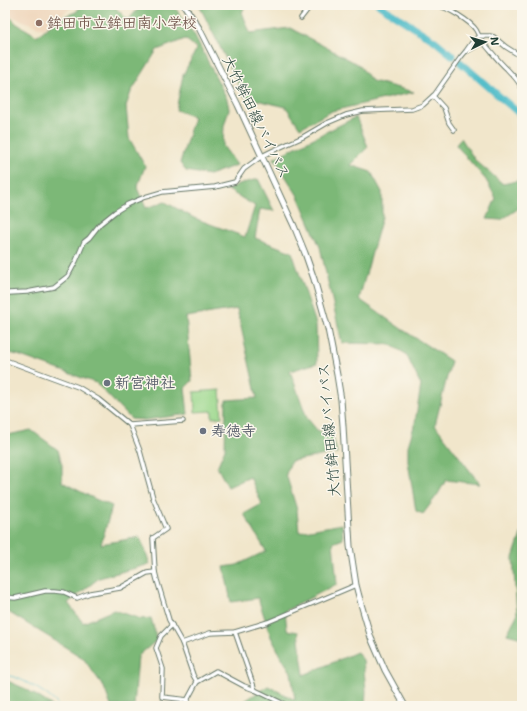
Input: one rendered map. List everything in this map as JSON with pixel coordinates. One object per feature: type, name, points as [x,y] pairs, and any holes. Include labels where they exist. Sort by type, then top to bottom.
[{"type":"main road","name":"大竹鉾田線バイパス","points":[[184,5],[199,28],[262,156],[305,253],[322,306],[332,344],[341,400],[350,546],[356,585],[371,638],[387,675],[405,706]]},
{"type":"street","points":[[301,18],[311,5]]},
{"type":"street","points":[[436,5],[460,16],[476,30],[479,36]]},
{"type":"street","points":[[5,295],[9,293],[27,292],[54,287],[68,276],[84,242],[100,224],[128,204],[162,192],[215,187],[235,182],[244,169],[262,156],[346,115],[363,111],[412,109],[423,105],[433,96],[473,41],[479,36],[494,37],[522,57]]},
{"type":"street","points":[[466,51],[483,42],[506,69],[516,78],[522,89]]},
{"type":"street","points":[[433,96],[444,108],[449,123],[454,130]]},
{"type":"street","points":[[5,360],[78,387],[98,399],[130,425],[140,451],[153,498],[166,529],[153,538],[155,572],[169,620],[182,643],[193,675],[197,682]]},
{"type":"street","points":[[130,425],[183,421]]},
{"type":"street","points":[[5,597],[15,598],[45,591],[55,591],[64,592],[77,598],[90,593],[120,588],[147,573],[155,572]]},
{"type":"street","points":[[182,643],[210,633],[235,632],[268,622],[356,585]]},
{"type":"street","points":[[172,625],[161,636],[156,648],[163,670],[162,697],[188,700]]},
{"type":"street","points":[[235,632],[255,690]]},
{"type":"street","points":[[184,706],[197,682],[216,671],[244,686],[288,706]]},
{"type":"shaded area","name":"鉾田市立鉾田南小学校","points":[[5,5],[75,5],[43,29],[11,16],[5,10]]},
{"type":"green space","points":[[82,5],[113,5],[128,20],[142,5],[173,5],[194,34],[227,99],[229,109],[224,126],[223,146],[237,165],[209,175],[186,171],[180,163],[194,117],[176,110],[183,75],[197,48],[185,39],[157,50],[131,92],[126,106],[129,138],[145,166],[137,188],[146,208],[165,202],[194,218],[245,237],[255,206],[228,190],[239,184],[258,179],[274,211],[260,209],[255,238],[292,252],[316,324],[317,363],[290,371],[307,418],[317,430],[333,437],[337,453],[291,461],[286,474],[297,510],[299,532],[342,524],[343,539],[333,543],[337,584],[285,611],[287,630],[298,632],[304,675],[357,652],[363,660],[366,691],[365,706],[239,706],[268,686],[295,700],[291,672],[271,637],[258,598],[231,602],[224,567],[237,565],[266,551],[244,514],[262,504],[250,477],[228,487],[217,467],[225,449],[226,400],[257,398],[237,309],[186,317],[192,381],[185,388],[188,414],[145,420],[131,419],[96,383],[18,355],[5,352],[5,12],[17,24],[37,36],[60,18],[76,12]]},
{"type":"green space","points":[[199,5],[246,5],[242,12],[250,33],[290,28],[359,65],[372,81],[414,92],[332,111],[300,128],[286,107],[245,97]]},
{"type":"green space","points":[[356,117],[368,147],[350,165],[371,172],[382,192],[382,217],[359,299],[451,361],[435,425],[480,484],[446,480],[438,494],[423,514],[416,511],[408,462],[408,446],[415,423],[421,385],[406,354],[389,344],[342,343],[320,247],[298,196],[274,158]]},
{"type":"green space","points":[[461,138],[475,160],[503,184],[522,180],[522,206],[501,220],[487,219],[496,198],[486,180],[456,145]]},
{"type":"green space","points":[[220,390],[222,417],[212,418],[212,411],[195,412],[194,392]]},
{"type":"green space","points":[[31,430],[58,450],[62,465],[62,482],[112,506],[101,544],[140,537],[150,564],[99,578],[68,603],[83,623],[114,610],[141,619],[151,618],[157,640],[138,656],[134,706],[111,706],[104,687],[83,658],[5,610],[5,431],[8,435]]},
{"type":"green space","points":[[522,531],[522,638],[507,634],[517,615],[513,558]]},
{"type":"green space","points":[[5,680],[26,689],[51,706],[5,706]]},
{"type":"waterway","points":[[379,5],[435,41],[453,56]]},
{"type":"waterway","points":[[460,62],[522,116]]},
{"type":"waterway","points":[[5,675],[19,679],[39,689],[56,702],[58,706]]},
{"type":"place","name":"鉾田市立鉾田南小学校","points":[[39,23]]},
{"type":"place","name":"新宮神社","points":[[107,383]]},
{"type":"place","name":"寿徳寺","points":[[203,431]]}]
